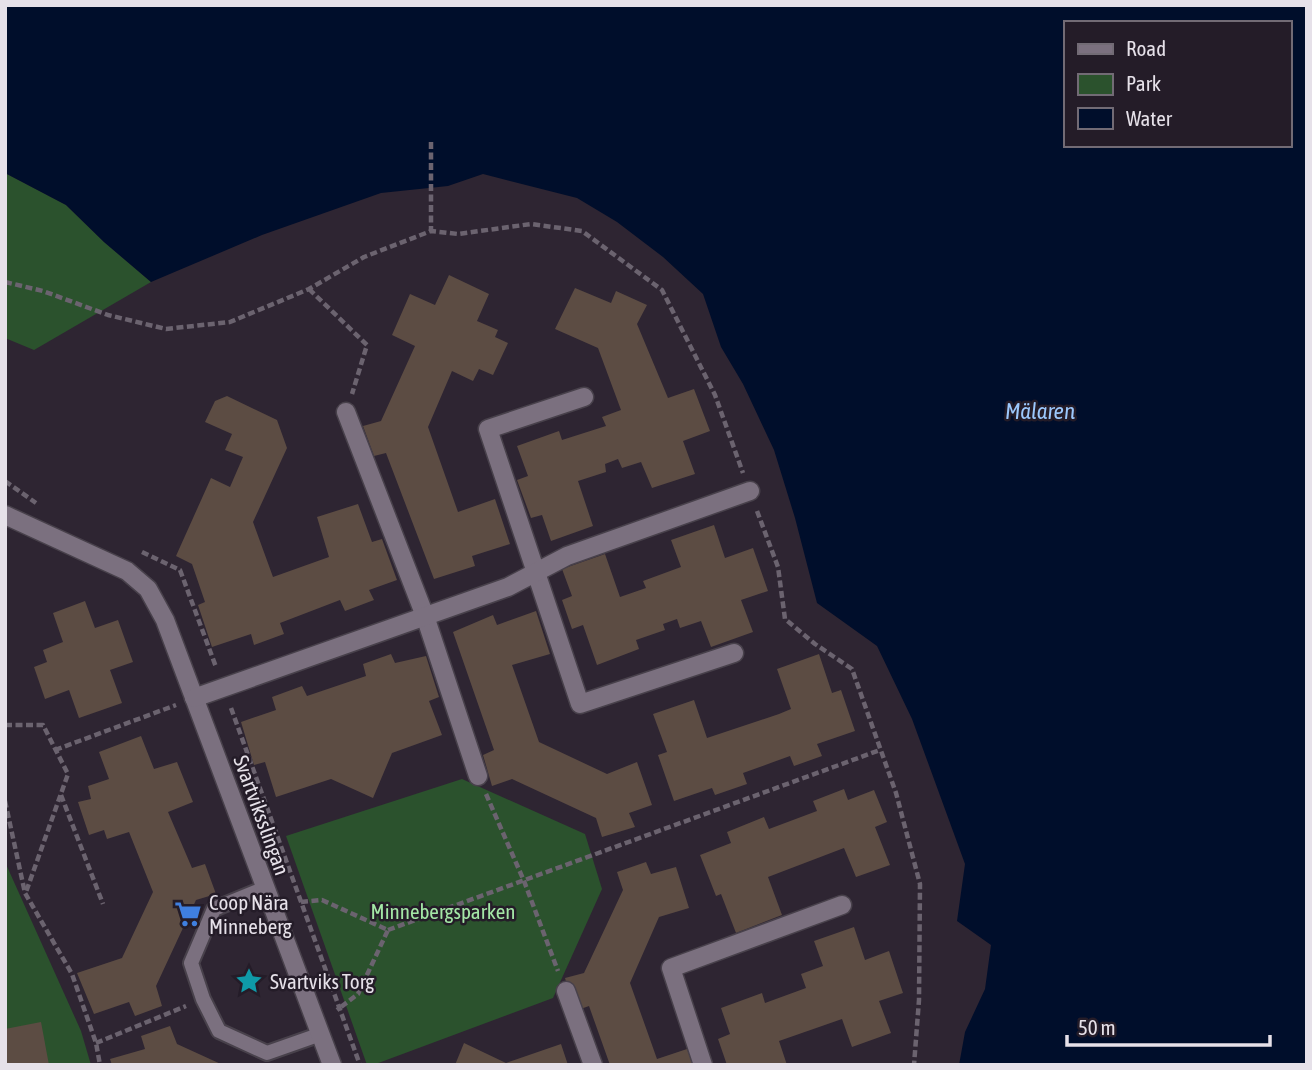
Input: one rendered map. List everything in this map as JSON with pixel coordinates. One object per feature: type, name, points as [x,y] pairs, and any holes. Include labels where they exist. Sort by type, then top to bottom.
[{"type":"street","points":[[584,397],[488,429],[580,704],[734,653]]},
{"type":"street","points":[[346,412],[425,616],[478,776]]},
{"type":"street","points":[[194,698],[508,587],[567,556],[750,491]]},
{"type":"street","name":"Svartviksslingan","points":[[5,515],[127,571],[148,589],[165,620],[332,1065]]},
{"type":"street","points":[[703,1065],[671,968],[842,905]]},
{"type":"street","points":[[566,991],[593,1065]]},
{"type":"lane","points":[[265,888],[214,909],[191,963],[203,999],[219,1031],[267,1053],[321,1034]]},
{"type":"path","points":[[431,142],[431,231]]},
{"type":"path","points":[[5,282],[43,291],[108,315],[166,329],[230,322],[309,289],[364,257],[431,231],[458,234],[531,223],[582,232],[662,290],[715,395],[778,567],[785,619],[815,644],[852,668],[896,793],[920,884],[919,1000],[914,1065]]},
{"type":"path","points":[[309,289],[366,345],[346,412]]},
{"type":"path","points":[[5,481],[38,505]]},
{"type":"path","points":[[55,750],[194,698]]},
{"type":"path","points":[[5,725],[43,725],[68,774],[25,893]]},
{"type":"path","points":[[322,900],[388,930],[881,750]]},
{"type":"path","points":[[478,776],[524,881],[566,991]]},
{"type":"path","points":[[61,794],[103,904]]},
{"type":"path","points":[[5,801],[25,893],[72,974],[96,1043],[100,1065]]},
{"type":"path","points":[[358,994],[388,930]]},
{"type":"path","points":[[96,1043],[203,999]]},
{"type":"green space","points":[[5,173],[66,205],[151,282],[34,350],[5,338]]},
{"type":"green space","name":"Minnebergsparken","points":[[462,779],[585,834],[602,889],[553,998],[367,1065],[286,836]]},
{"type":"green space","points":[[5,862],[81,1031],[91,1065],[5,1065]]},
{"type":"water","name":"Mälaren","points":[[5,5],[1307,5],[1307,1065],[959,1065],[965,1032],[985,989],[991,945],[957,921],[965,864],[912,719],[877,646],[817,603],[774,450],[743,384],[721,347],[703,294],[663,257],[617,222],[577,198],[483,174],[448,186],[381,193],[262,235],[151,282],[66,205],[5,173]]},
{"type":"building","points":[[449,275],[489,294],[477,321],[498,330],[495,337],[508,343],[493,375],[479,369],[473,381],[452,371],[428,427],[458,512],[495,499],[510,544],[472,556],[475,566],[434,579],[386,453],[374,456],[363,426],[381,421],[415,346],[392,335],[410,294],[435,305]]},
{"type":"building","points":[[575,288],[611,303],[616,291],[647,305],[637,324],[668,398],[694,389],[710,431],[683,441],[695,474],[652,488],[641,462],[622,468],[618,459],[605,464],[606,472],[578,481],[593,526],[551,541],[542,515],[531,518],[517,480],[528,476],[517,446],[559,431],[562,440],[606,426],[602,417],[621,410],[598,348],[555,329]]},
{"type":"building","points":[[227,396],[277,420],[287,448],[253,522],[273,577],[329,557],[317,517],[358,504],[372,542],[382,539],[397,580],[369,590],[374,600],[345,611],[340,600],[280,623],[284,634],[254,645],[251,634],[212,647],[198,605],[205,602],[192,564],[176,556],[211,478],[230,487],[243,457],[225,450],[232,434],[205,422],[215,401]]},
{"type":"building","points":[[714,525],[725,558],[753,548],[768,591],[741,600],[753,632],[711,647],[701,621],[680,628],[677,619],[663,624],[665,630],[636,640],[639,649],[597,665],[583,625],[572,629],[562,600],[572,596],[562,569],[605,554],[620,597],[646,588],[643,581],[681,567],[671,540]]},
{"type":"building","points":[[85,601],[95,628],[118,620],[133,662],[110,670],[122,703],[79,718],[69,690],[45,699],[34,667],[47,662],[43,650],[63,642],[53,613]]},
{"type":"building","points":[[536,611],[550,654],[512,665],[539,742],[607,774],[637,762],[652,805],[629,813],[635,827],[602,837],[596,818],[512,779],[492,786],[483,755],[494,750],[453,632],[493,615],[497,625]]},
{"type":"building","points":[[391,654],[395,663],[426,656],[439,697],[429,701],[442,735],[392,753],[373,798],[331,779],[276,797],[265,762],[254,765],[241,722],[276,710],[272,697],[302,686],[307,696],[366,676],[363,664]]},
{"type":"building","points":[[819,654],[832,693],[841,690],[855,731],[817,744],[822,756],[794,766],[790,756],[743,773],[747,784],[715,795],[712,788],[674,801],[658,755],[667,752],[653,714],[694,700],[707,738],[779,714],[791,709],[777,669]]},
{"type":"building","points":[[141,736],[154,769],[177,762],[193,802],[168,812],[192,868],[205,864],[216,894],[196,900],[156,986],[162,1006],[135,1016],[129,1002],[94,1014],[77,973],[122,958],[153,892],[129,832],[107,839],[104,830],[89,835],[78,802],[91,799],[88,786],[109,779],[99,752]]},
{"type":"building","points":[[844,789],[848,800],[874,790],[887,822],[875,827],[890,865],[856,877],[844,848],[768,877],[782,915],[736,933],[721,894],[716,896],[700,855],[731,843],[727,832],[764,817],[769,829],[817,811],[813,801]]},
{"type":"building","points":[[646,862],[651,874],[676,867],[689,908],[659,917],[630,983],[657,1059],[687,1049],[693,1065],[610,1065],[589,1006],[575,1011],[565,978],[584,973],[623,890],[617,872]]},
{"type":"building","points":[[854,927],[865,960],[889,951],[903,993],[879,1001],[891,1033],[852,1047],[842,1019],[779,1041],[787,1065],[727,1065],[718,1039],[730,1034],[721,1008],[762,993],[765,1003],[806,988],[801,974],[823,966],[814,941]]},
{"type":"building","points":[[41,1022],[49,1065],[5,1065],[5,1029]]},
{"type":"building","points":[[170,1026],[177,1044],[223,1065],[112,1065],[110,1059],[145,1049],[141,1036]]},
{"type":"building","points":[[464,1043],[506,1063],[561,1044],[568,1065],[455,1065]]},
{"type":"place","name":"Coop Nära Minneberg","points":[[188,914]]},
{"type":"place","name":"Svartviks Torg","points":[[249,981]]}]
